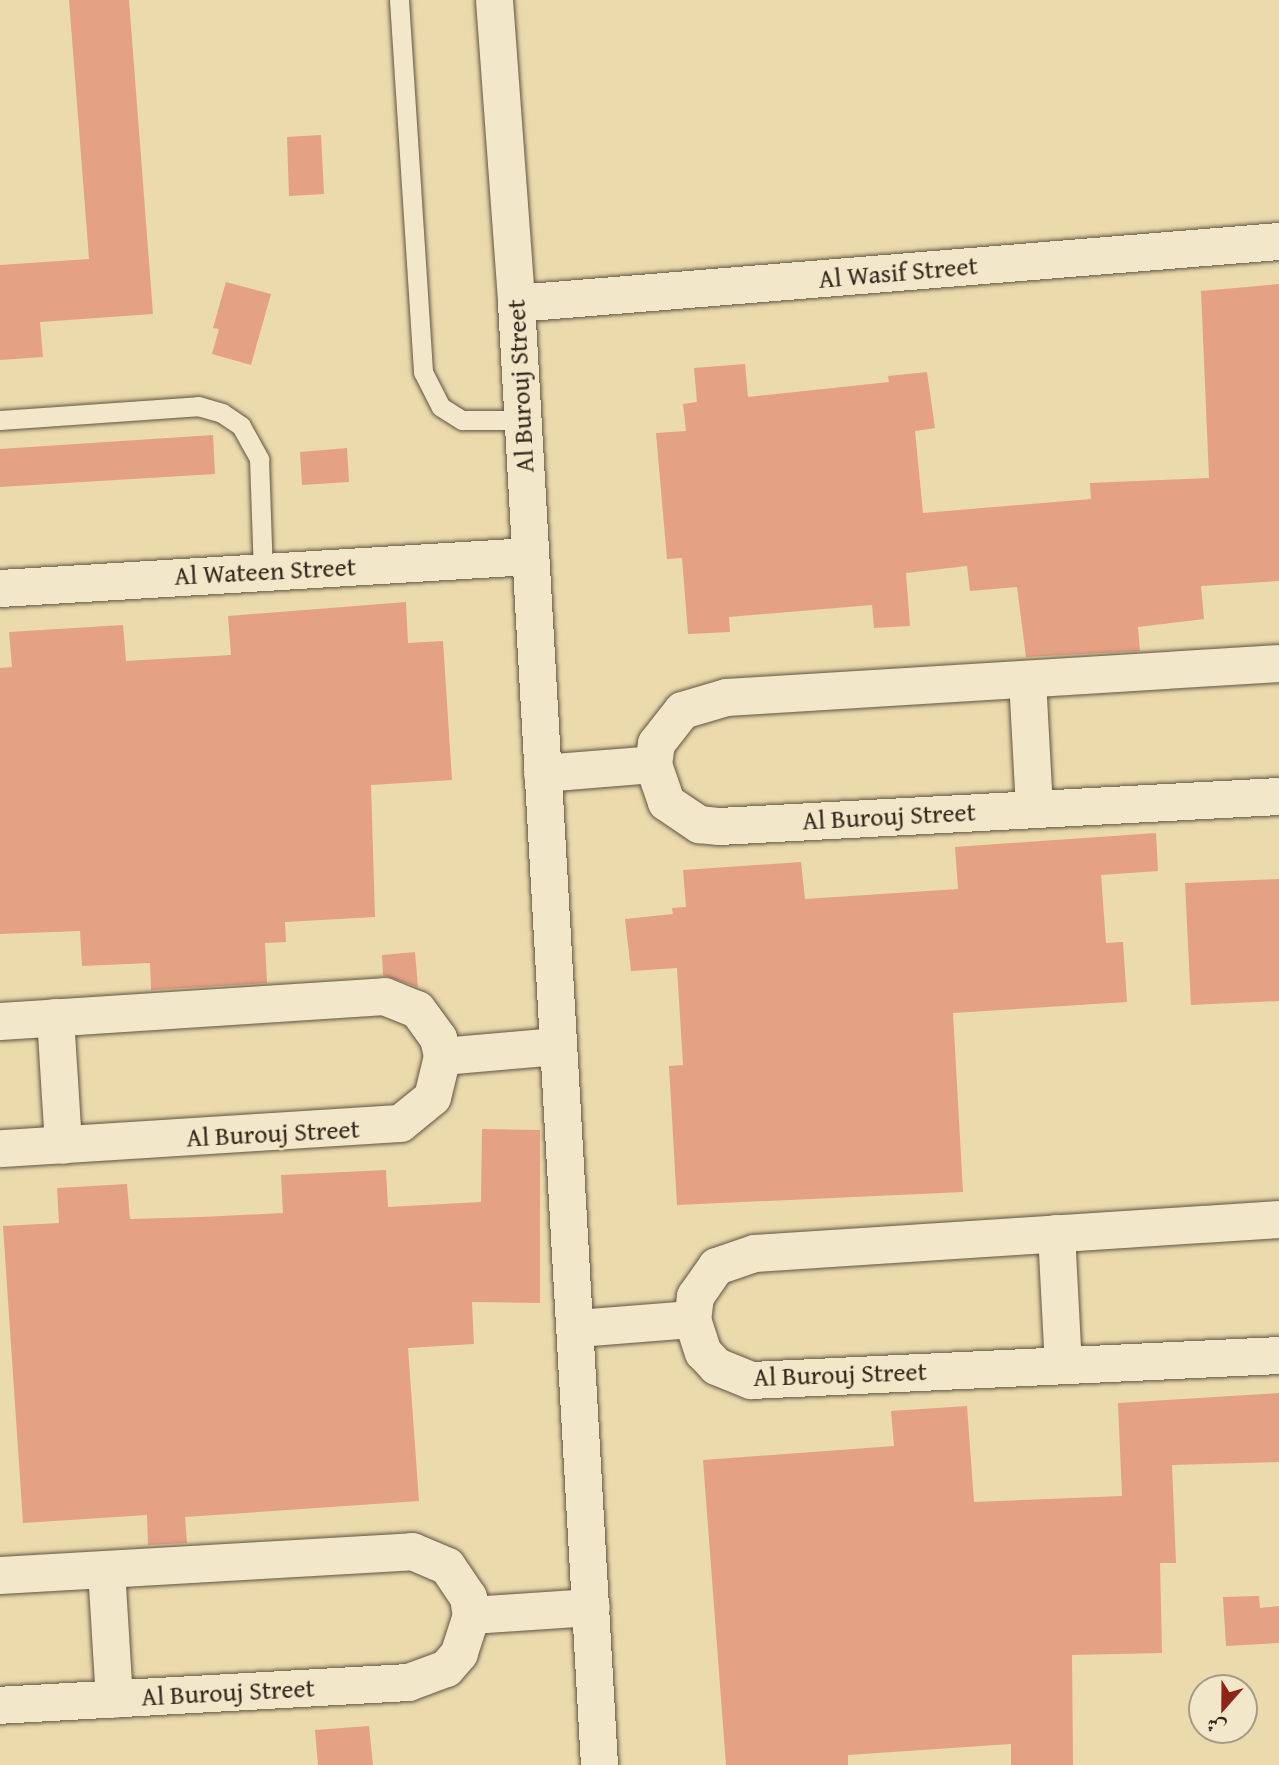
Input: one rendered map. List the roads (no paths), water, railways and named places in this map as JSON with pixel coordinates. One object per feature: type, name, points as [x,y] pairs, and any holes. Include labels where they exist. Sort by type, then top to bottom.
[{"type":"street","name":"Al Burouj Street","points":[[494,0],[516,303],[557,1046],[577,1328],[598,1765]]},
{"type":"street","name":"Al Wasif Street","points":[[516,303],[1279,241]]},
{"type":"street","name":"Al Wateen Street","points":[[0,588],[530,556]]},
{"type":"street","points":[[542,773],[653,764],[656,743],[666,724],[682,710],[702,702],[1279,663]]},
{"type":"street","points":[[1027,679],[1034,809]]},
{"type":"street","name":"Al Burouj Street","points":[[653,764],[666,802],[699,824],[1279,796]]},
{"type":"street","points":[[0,1021],[384,996],[417,1009],[438,1038],[442,1056],[557,1046]]},
{"type":"street","points":[[55,1017],[63,1145]]},
{"type":"street","name":"Al Burouj Street","points":[[0,1148],[400,1123],[432,1097],[442,1056]]},
{"type":"street","points":[[577,1328],[692,1319],[703,1281],[733,1257],[1279,1219]]},
{"type":"street","points":[[1056,1233],[1063,1365]]},
{"type":"street","name":"Al Burouj Street","points":[[692,1319],[698,1343],[716,1366],[751,1380],[1279,1355]]},
{"type":"street","points":[[0,1575],[412,1551],[447,1566],[468,1597],[471,1615],[591,1607]]},
{"type":"street","name":"Al Burouj Street","points":[[106,1569],[114,1699]]},
{"type":"street","name":"Al Burouj Street","points":[[0,1706],[428,1678],[459,1653],[471,1615]]},
{"type":"lane","points":[[399,0],[423,372],[441,407],[462,420],[522,421]]},
{"type":"lane","points":[[0,421],[198,406],[222,413],[241,426],[259,459],[263,571]]}]
